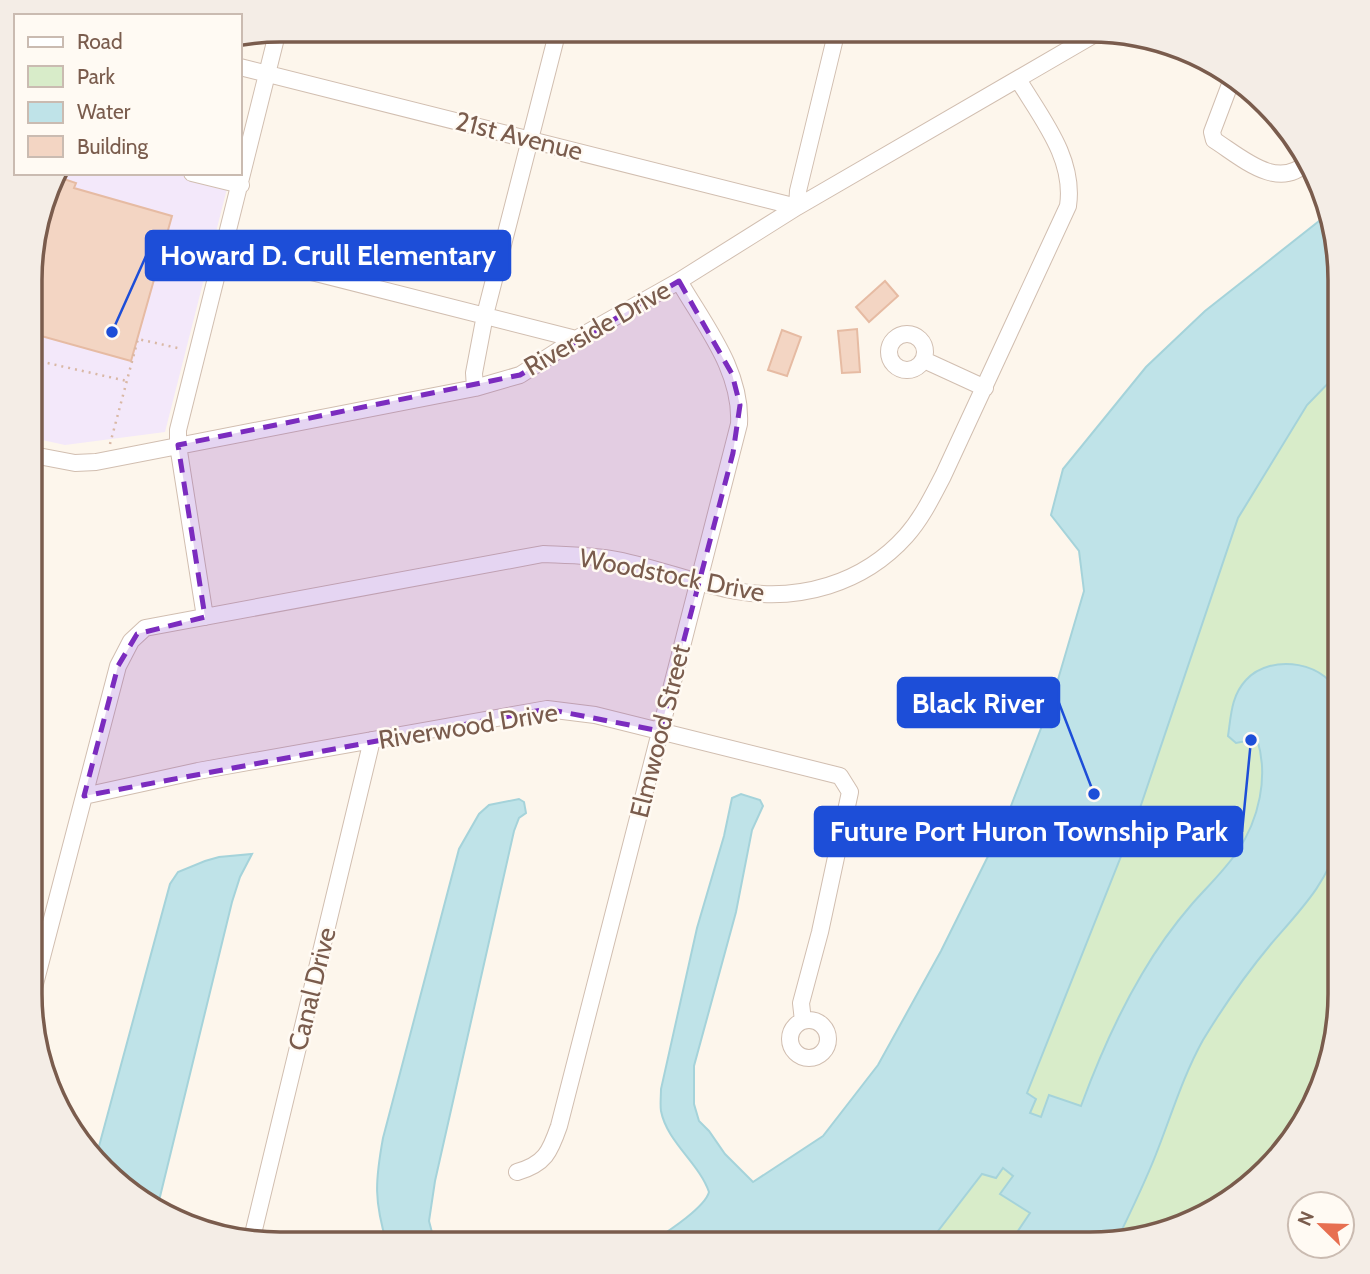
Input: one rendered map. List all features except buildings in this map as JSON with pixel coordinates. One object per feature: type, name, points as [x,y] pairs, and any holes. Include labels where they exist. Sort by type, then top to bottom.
[{"type":"street","points":[[205,617],[178,445],[178,430],[275,43]]},
{"type":"street","points":[[475,388],[474,373],[485,315],[555,43]]},
{"type":"street","points":[[797,207],[798,191],[833,43]]},
{"type":"street","name":"Riverside Drive","points":[[42,457],[75,463],[96,462],[475,388],[520,375],[797,207],[1081,43]]},
{"type":"street","name":"21st Avenue","points":[[242,67],[797,207]]},
{"type":"street","name":"Woodstock Drive","points":[[43,953],[118,666],[131,641],[145,628],[543,554],[590,555],[619,560],[698,582],[763,595],[802,593],[838,582],[880,559],[908,534],[925,510],[985,388],[1061,224],[1069,197],[1066,164],[1019,81]]},
{"type":"street","points":[[1229,87],[1212,132],[1214,140],[1262,171],[1282,175],[1300,168]]},
{"type":"street","points":[[200,175],[241,185]]},
{"type":"street","points":[[225,250],[576,339]]},
{"type":"street","name":"Elmwood Street","points":[[517,1172],[543,1161],[559,1126],[733,453],[740,405],[732,374],[679,281]]},
{"type":"street","points":[[924,360],[985,388]]},
{"type":"street","name":"Riverwood Drive","points":[[84,796],[198,771],[547,709],[595,715],[840,776],[850,792],[801,1003],[803,1021]]},
{"type":"street","name":"Canal Drive","points":[[253,1230],[372,740]]},
{"type":"path","points":[[110,444],[138,339],[182,349]]},
{"type":"path","points":[[42,362],[127,381]]},
{"type":"highlighted area","points":[[679,281],[732,374],[740,405],[733,453],[660,731],[547,709],[84,796],[118,666],[137,634],[205,617],[178,445],[520,375]]},
{"type":"shaded area","points":[[67,175],[230,175],[165,432],[65,445],[42,440],[42,280],[47,234],[55,203]]},
{"type":"green space","points":[[1327,384],[1328,994],[1323,1040],[1310,1085],[1288,1126],[1269,1151],[1247,1173],[1222,1192],[1181,1214],[1152,1224],[1106,1231],[938,1231],[981,1176],[1027,1094],[1139,811],[1238,518],[1307,405]]},
{"type":"water","points":[[1320,221],[1327,264],[1327,384],[1307,405],[1238,518],[1139,811],[1027,1093],[1036,1099],[1030,1113],[1041,1117],[1049,1095],[1081,1106],[1116,1022],[1147,965],[1178,921],[1227,866],[1245,839],[1260,797],[1262,768],[1257,739],[1236,743],[1228,736],[1232,706],[1246,680],[1257,671],[1270,666],[1299,665],[1328,679],[1328,869],[1312,895],[1253,967],[1203,1040],[1122,1229],[1018,1231],[1030,1213],[1000,1194],[1013,1176],[1003,1168],[996,1178],[982,1174],[938,1231],[667,1232],[692,1213],[709,1192],[698,1171],[676,1143],[664,1122],[661,1089],[697,928],[724,836],[732,798],[741,794],[760,800],[763,806],[752,830],[736,912],[694,1066],[694,1104],[699,1121],[725,1154],[753,1182],[823,1136],[878,1065],[941,951],[1004,824],[1052,700],[1084,591],[1079,551],[1051,515],[1063,469],[1146,367],[1205,311]]},
{"type":"water","points":[[519,799],[524,802],[526,813],[519,818],[514,831],[435,1181],[429,1221],[432,1232],[384,1232],[377,1191],[383,1138],[459,849],[479,814],[489,805]]},
{"type":"water","points":[[252,854],[240,877],[232,902],[160,1198],[123,1173],[99,1148],[170,884],[178,872],[219,857]]},
{"type":"place","name":"Howard D. Crull Elementary","points":[[112,332]]},
{"type":"place","name":"Future Port Huron Township Park","points":[[1251,740]]},
{"type":"place","name":"Black River","points":[[1094,794]]}]
